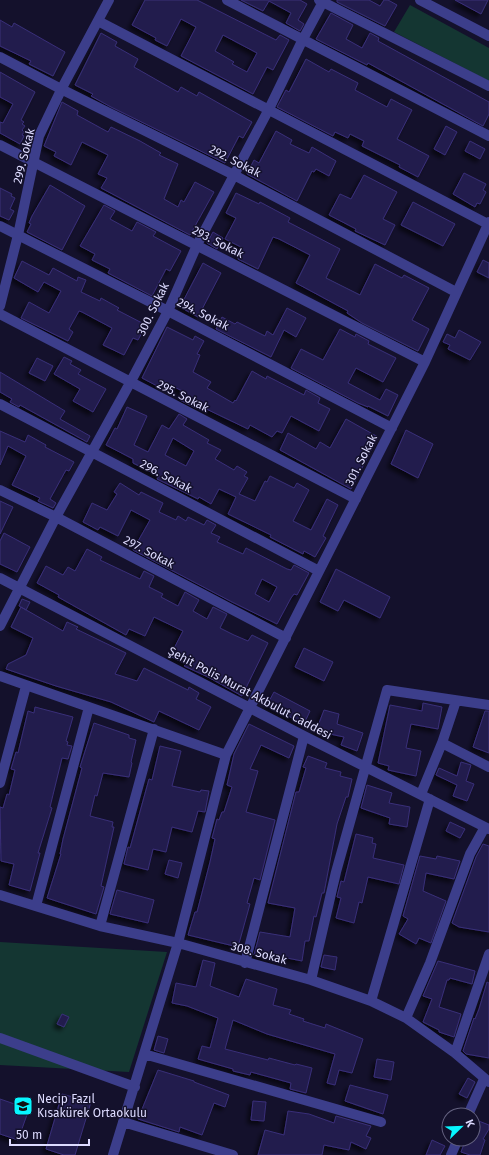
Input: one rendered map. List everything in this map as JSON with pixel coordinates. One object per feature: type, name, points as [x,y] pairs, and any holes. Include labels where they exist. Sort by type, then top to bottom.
[{"type":"street","name":"299. Sokak","points":[[0,306],[18,235],[39,136],[61,89],[109,0]]},
{"type":"street","points":[[227,0],[489,136]]},
{"type":"street","points":[[420,0],[489,36]]},
{"type":"street","points":[[322,1],[489,86]]},
{"type":"street","name":"300. Sokak","points":[[0,626],[91,451],[130,383],[168,311],[196,246],[269,110],[322,1]]},
{"type":"street","points":[[98,21],[489,223]]},
{"type":"street","name":"292. Sokak","points":[[0,57],[61,89],[234,174],[456,292]]},
{"type":"street","name":"293. Sokak","points":[[0,145],[425,362]]},
{"type":"street","name":"301. Sokak","points":[[113,1155],[178,944],[226,755],[249,706],[286,638],[425,362],[489,223]]},
{"type":"street","name":"294. Sokak","points":[[0,226],[168,311],[392,428]]},
{"type":"street","name":"295. Sokak","points":[[0,314],[130,383],[356,499]]},
{"type":"street","name":"296. Sokak","points":[[0,404],[319,571]]},
{"type":"street","name":"297. Sokak","points":[[0,490],[56,517],[286,638]]},
{"type":"street","name":"Şehit Polis Murat Akbulut Caddesi","points":[[0,578],[249,706],[304,736],[487,828]]},
{"type":"street","points":[[0,676],[226,755]]},
{"type":"street","points":[[0,783],[26,686]]},
{"type":"street","points":[[310,980],[336,872],[387,690],[489,705]]},
{"type":"street","points":[[421,794],[442,743],[456,701]]},
{"type":"street","points":[[36,906],[89,707]]},
{"type":"street","points":[[100,926],[154,729]]},
{"type":"street","points":[[245,963],[304,736]]},
{"type":"street","points":[[442,743],[489,767]]},
{"type":"street","points":[[371,1000],[430,799]]},
{"type":"street","points":[[406,1018],[430,964],[470,854],[487,828]]},
{"type":"street","name":"308. Sokak","points":[[0,895],[100,926],[178,944],[310,980],[371,1000],[406,1018],[455,1053],[487,1081]]},
{"type":"street","points":[[455,1053],[489,954]]},
{"type":"street","points":[[0,1038],[135,1087]]},
{"type":"street","points":[[144,1054],[381,1122]]},
{"type":"street","points":[[472,1107],[487,1081]]},
{"type":"street","points":[[124,1122],[233,1155]]},
{"type":"green space","points":[[410,5],[489,48],[489,81],[394,32]]},
{"type":"green space","points":[[0,942],[167,952],[129,1072],[0,1065]]},
{"type":"building","points":[[145,0],[197,0],[276,40],[280,35],[289,40],[273,70],[267,67],[253,94],[181,56],[196,27],[181,19],[167,46],[155,40],[156,38],[132,25]],"holes":[[[223,35],[257,53],[247,72],[232,64],[234,62],[215,51]]]},
{"type":"building","points":[[241,0],[300,0],[307,4],[298,20],[304,24],[300,31],[286,23],[291,13],[269,1],[263,11]]},
{"type":"building","points":[[337,0],[369,0],[380,6],[384,0],[388,0],[397,5],[385,26],[337,2]]},
{"type":"building","points":[[455,0],[488,0],[481,14]]},
{"type":"building","points":[[331,13],[353,25],[346,39],[362,48],[370,33],[379,38],[378,41],[489,102],[489,114],[483,126],[368,63],[367,65],[316,39]]},
{"type":"building","points":[[0,20],[12,27],[14,23],[65,52],[53,76],[29,64],[31,61],[0,46]]},
{"type":"building","points":[[101,33],[117,42],[115,46],[138,59],[134,67],[178,92],[181,87],[197,96],[199,92],[252,122],[243,138],[239,136],[225,163],[111,107],[91,96],[93,94],[75,85]]},
{"type":"building","points":[[306,59],[329,72],[331,69],[358,83],[355,90],[387,107],[391,99],[412,110],[397,139],[429,156],[418,177],[399,167],[400,165],[362,146],[364,141],[350,134],[348,138],[335,132],[333,136],[277,107],[286,90],[289,92]]},
{"type":"building","points":[[0,72],[35,92],[21,120],[24,122],[22,124],[25,126],[22,130],[24,132],[22,135],[24,136],[20,144],[0,133],[0,122],[3,123],[13,104],[0,97]]},
{"type":"building","points":[[62,102],[78,111],[77,115],[108,132],[111,127],[140,141],[161,153],[159,155],[178,164],[164,199],[178,207],[181,200],[184,202],[195,182],[214,192],[190,235],[101,188],[107,178],[98,174],[108,155],[82,142],[71,165],[54,156],[56,152],[44,146]]},
{"type":"building","points":[[446,126],[457,132],[445,155],[434,149]]},
{"type":"building","points":[[276,131],[292,140],[290,144],[309,153],[312,147],[336,161],[329,176],[316,169],[314,172],[312,171],[297,201],[247,174],[254,160],[259,163]]},
{"type":"building","points":[[470,141],[485,149],[480,159],[465,151]]},
{"type":"building","points":[[464,173],[486,184],[483,190],[486,192],[480,204],[477,203],[475,207],[453,194]]},
{"type":"building","points":[[364,175],[397,192],[383,219],[395,225],[385,245],[355,231],[356,229],[329,215],[340,194],[351,199]]},
{"type":"building","points":[[50,185],[85,206],[62,250],[27,232],[31,224],[29,223],[32,216]]},
{"type":"building","points":[[0,188],[12,194],[11,196],[15,198],[10,209],[14,211],[9,220],[0,216]]},
{"type":"building","points":[[236,193],[259,204],[260,202],[290,218],[288,222],[340,249],[326,278],[360,295],[375,264],[402,278],[404,275],[429,288],[412,320],[429,329],[418,351],[362,323],[347,313],[348,311],[296,283],[310,255],[279,239],[273,237],[258,269],[238,259],[243,248],[225,239],[236,218],[226,213]]},
{"type":"building","points":[[413,202],[455,224],[443,246],[401,225]]},
{"type":"building","points":[[104,205],[115,211],[110,219],[132,231],[137,222],[156,232],[153,236],[181,251],[170,271],[166,269],[152,296],[108,273],[110,269],[92,260],[95,254],[80,246]]},
{"type":"building","points":[[213,232],[223,238],[217,249],[207,243]]},
{"type":"building","points":[[483,260],[489,263],[489,278],[477,272]]},
{"type":"building","points":[[22,261],[49,275],[53,268],[77,281],[78,277],[86,280],[81,292],[100,301],[101,298],[119,308],[117,310],[146,325],[138,340],[133,338],[124,355],[103,345],[112,328],[79,311],[69,329],[73,332],[68,341],[21,318],[29,302],[49,313],[61,291],[44,282],[38,292],[14,278]]},
{"type":"building","points":[[203,263],[221,273],[198,317],[180,307]]},
{"type":"building","points":[[287,308],[306,318],[296,337],[284,330],[271,357],[216,329],[222,317],[235,324],[237,322],[265,336],[267,331],[273,335]]},
{"type":"building","points":[[167,327],[193,340],[195,336],[204,341],[197,354],[200,355],[193,372],[211,382],[207,388],[233,403],[235,400],[236,401],[252,371],[266,379],[267,376],[304,395],[306,390],[320,398],[318,403],[330,409],[319,431],[291,416],[282,433],[277,431],[272,437],[250,425],[248,429],[198,405],[196,408],[180,400],[184,392],[165,382],[161,388],[142,378]]},
{"type":"building","points":[[340,329],[355,337],[356,334],[369,341],[368,344],[396,358],[383,382],[356,368],[348,383],[380,400],[386,389],[398,395],[388,416],[368,406],[358,403],[291,368],[301,349],[323,360]]},
{"type":"building","points":[[459,330],[481,342],[470,360],[448,349],[450,345],[443,342],[447,334],[455,338]]},
{"type":"building","points":[[64,357],[72,361],[70,364],[81,370],[78,374],[106,389],[93,412],[73,401],[80,389],[54,374]]},
{"type":"building","points":[[37,358],[53,366],[45,381],[29,373]]},
{"type":"building","points":[[0,372],[65,411],[60,419],[90,436],[87,442],[20,405],[19,407],[10,402],[12,399],[0,392]]},
{"type":"building","points":[[127,407],[147,416],[134,445],[148,452],[162,425],[169,429],[179,414],[187,419],[183,425],[209,440],[207,443],[221,450],[215,459],[234,470],[237,466],[247,472],[244,476],[248,478],[239,494],[255,501],[265,481],[267,482],[270,476],[294,488],[297,483],[309,490],[293,521],[311,530],[327,499],[338,505],[323,536],[326,538],[315,557],[304,551],[303,554],[270,537],[271,535],[228,514],[236,497],[219,489],[211,504],[199,497],[198,499],[157,479],[159,476],[133,463],[133,459],[106,445],[115,428],[117,429]],"holes":[[[173,438],[194,451],[186,466],[165,455]]]},
{"type":"building","points":[[346,419],[378,437],[351,489],[280,450],[288,433],[316,449],[320,442],[330,448]]},
{"type":"building","points":[[406,430],[433,444],[418,478],[391,464]]},
{"type":"building","points":[[0,431],[25,442],[28,435],[46,445],[45,447],[74,462],[69,471],[66,470],[50,499],[56,503],[53,508],[38,501],[40,498],[12,485],[26,456],[8,446],[0,465]]},
{"type":"building","points":[[120,483],[139,495],[141,492],[163,503],[159,512],[176,520],[178,516],[186,521],[188,517],[204,525],[207,520],[216,525],[211,533],[220,537],[217,542],[243,554],[246,548],[287,569],[291,570],[294,565],[309,573],[297,595],[294,594],[291,598],[277,624],[133,550],[150,520],[131,510],[118,536],[100,527],[98,530],[83,522],[92,503],[107,510],[117,494],[114,492]],"holes":[[[262,579],[277,587],[269,602],[255,594]]]},
{"type":"building","points":[[0,501],[13,507],[0,534]]},
{"type":"building","points":[[4,533],[30,547],[17,572],[0,564],[0,541]]},
{"type":"building","points":[[87,549],[102,557],[100,560],[140,579],[144,571],[154,576],[149,587],[163,594],[161,597],[178,606],[185,592],[199,600],[193,611],[207,619],[213,607],[227,614],[220,628],[248,641],[252,635],[268,643],[242,696],[208,677],[184,666],[186,664],[170,656],[183,631],[154,617],[145,636],[129,629],[126,635],[58,597],[59,595],[37,583],[46,566],[63,575],[68,567],[75,571]]},
{"type":"building","points":[[336,569],[390,597],[380,618],[344,600],[338,611],[320,602]]},
{"type":"building","points":[[22,599],[30,602],[26,610],[19,606]]},
{"type":"building","points":[[21,607],[63,631],[67,622],[78,627],[76,629],[126,653],[115,674],[137,681],[144,668],[188,690],[189,687],[199,693],[196,699],[211,707],[199,730],[159,711],[154,722],[111,702],[56,686],[6,669],[8,664],[26,655],[33,638],[11,627]]},
{"type":"building","points":[[304,648],[333,662],[324,681],[295,667]]},
{"type":"building","points":[[274,692],[310,711],[304,724],[267,705]]},
{"type":"building","points":[[423,703],[442,707],[438,729],[411,724],[406,748],[421,751],[416,776],[388,770],[389,766],[378,763],[390,705],[422,711]]},
{"type":"building","points":[[35,707],[73,717],[66,741],[68,742],[67,745],[72,746],[68,759],[62,758],[50,807],[52,808],[38,853],[40,853],[30,891],[9,885],[14,864],[1,861],[0,807],[3,808],[7,794],[9,795],[15,770],[11,769],[16,752],[18,753],[28,711],[34,713]]},
{"type":"building","points":[[324,710],[339,714],[337,724],[363,733],[357,751],[341,745],[344,737],[316,731]]},
{"type":"building","points":[[485,711],[489,711],[489,753],[473,747]]},
{"type":"building","points":[[94,723],[129,735],[129,738],[136,740],[129,777],[103,773],[97,796],[95,795],[90,816],[113,822],[112,827],[114,827],[101,886],[104,887],[96,914],[47,898],[61,854],[63,839],[82,768],[80,767]]},
{"type":"building","points":[[249,724],[294,746],[289,758],[261,745],[250,769],[258,771],[246,812],[275,820],[260,880],[254,878],[247,903],[250,904],[238,947],[188,935],[195,912],[197,912],[210,862],[215,839],[212,838],[217,819],[219,820],[222,812],[224,812],[232,787],[227,785],[234,754]]},
{"type":"building","points":[[160,746],[181,751],[172,786],[200,792],[201,790],[209,791],[205,812],[198,811],[192,832],[172,827],[166,852],[153,849],[148,870],[124,864],[128,847],[130,848],[149,779],[152,780]]},
{"type":"building","points":[[308,756],[327,763],[325,768],[341,772],[340,776],[352,779],[348,797],[346,797],[337,824],[324,893],[322,893],[316,917],[314,916],[309,941],[305,941],[302,961],[282,957],[281,960],[254,955],[260,932],[290,937],[295,908],[268,903],[296,792],[299,792],[306,768],[303,767]]},
{"type":"building","points":[[461,762],[471,765],[466,781],[474,784],[467,801],[453,796],[457,785],[436,775],[439,768],[457,776]]},
{"type":"building","points":[[367,785],[392,793],[389,803],[410,807],[407,827],[389,824],[390,818],[361,808]]},
{"type":"building","points":[[450,822],[465,829],[460,838],[446,831]]},
{"type":"building","points":[[356,834],[373,838],[372,843],[376,844],[373,858],[404,865],[399,884],[368,877],[362,903],[359,902],[354,923],[336,918],[341,898],[337,897],[341,881],[344,882]]},
{"type":"building","points":[[483,844],[489,846],[489,932],[459,927],[452,923],[476,857]]},
{"type":"building","points":[[420,856],[436,859],[437,856],[460,861],[454,879],[426,873],[423,891],[446,901],[431,943],[419,938],[416,944],[399,934],[408,919],[403,916]]},
{"type":"building","points":[[169,860],[182,863],[178,878],[165,874]]},
{"type":"building","points":[[117,890],[154,900],[148,923],[110,914]]},
{"type":"building","points":[[324,955],[337,957],[335,970],[321,967]]},
{"type":"building","points":[[203,960],[215,963],[210,986],[239,997],[246,979],[277,989],[273,1005],[291,1010],[289,1014],[304,1019],[303,1021],[325,1028],[326,1024],[363,1039],[352,1073],[339,1070],[335,1085],[327,1083],[335,1054],[267,1034],[233,1020],[225,1049],[268,1060],[269,1058],[312,1068],[306,1093],[290,1089],[291,1083],[251,1072],[250,1075],[233,1071],[233,1069],[198,1059],[202,1046],[210,1048],[218,1018],[187,1006],[172,1003],[176,983],[196,987]]},
{"type":"building","points":[[438,961],[475,971],[472,984],[450,978],[447,980],[439,1007],[461,1014],[454,1037],[439,1032],[439,1030],[423,1022],[432,999],[423,996]]},
{"type":"building","points":[[487,982],[489,983],[489,1058],[466,1054],[463,1051],[474,1018],[475,1019],[479,1009]]},
{"type":"building","points":[[62,1014],[69,1017],[64,1027],[57,1024]]},
{"type":"building","points":[[158,1036],[168,1039],[164,1053],[154,1050]]},
{"type":"building","points":[[377,1059],[394,1062],[391,1080],[374,1077]]},
{"type":"building","points":[[158,1070],[194,1081],[229,1095],[225,1107],[214,1103],[202,1135],[180,1127],[179,1132],[138,1119]]},
{"type":"building","points":[[468,1078],[475,1082],[467,1098],[459,1094]]},
{"type":"building","points":[[350,1085],[388,1095],[383,1114],[345,1101]]},
{"type":"building","points":[[62,1094],[91,1102],[75,1155],[64,1155],[46,1149]]},
{"type":"building","points":[[0,1099],[29,1109],[18,1140],[0,1134]]},
{"type":"building","points":[[253,1101],[266,1102],[264,1121],[251,1120]]},
{"type":"building","points":[[288,1111],[309,1114],[334,1123],[336,1116],[371,1126],[366,1136],[371,1138],[366,1149],[351,1142],[349,1150],[324,1145],[322,1155],[258,1155],[265,1130],[284,1135]]},
{"type":"building","points":[[481,1122],[489,1125],[489,1129],[483,1139],[485,1140],[480,1155],[470,1155],[461,1152],[463,1147],[481,1147]]},
{"type":"building","points":[[432,1140],[441,1144],[441,1147],[444,1147],[440,1155],[426,1155]]},
{"type":"place","name":"Necip Fazıl Kısakürek Ortaokulu","points":[[23,1106]]}]
